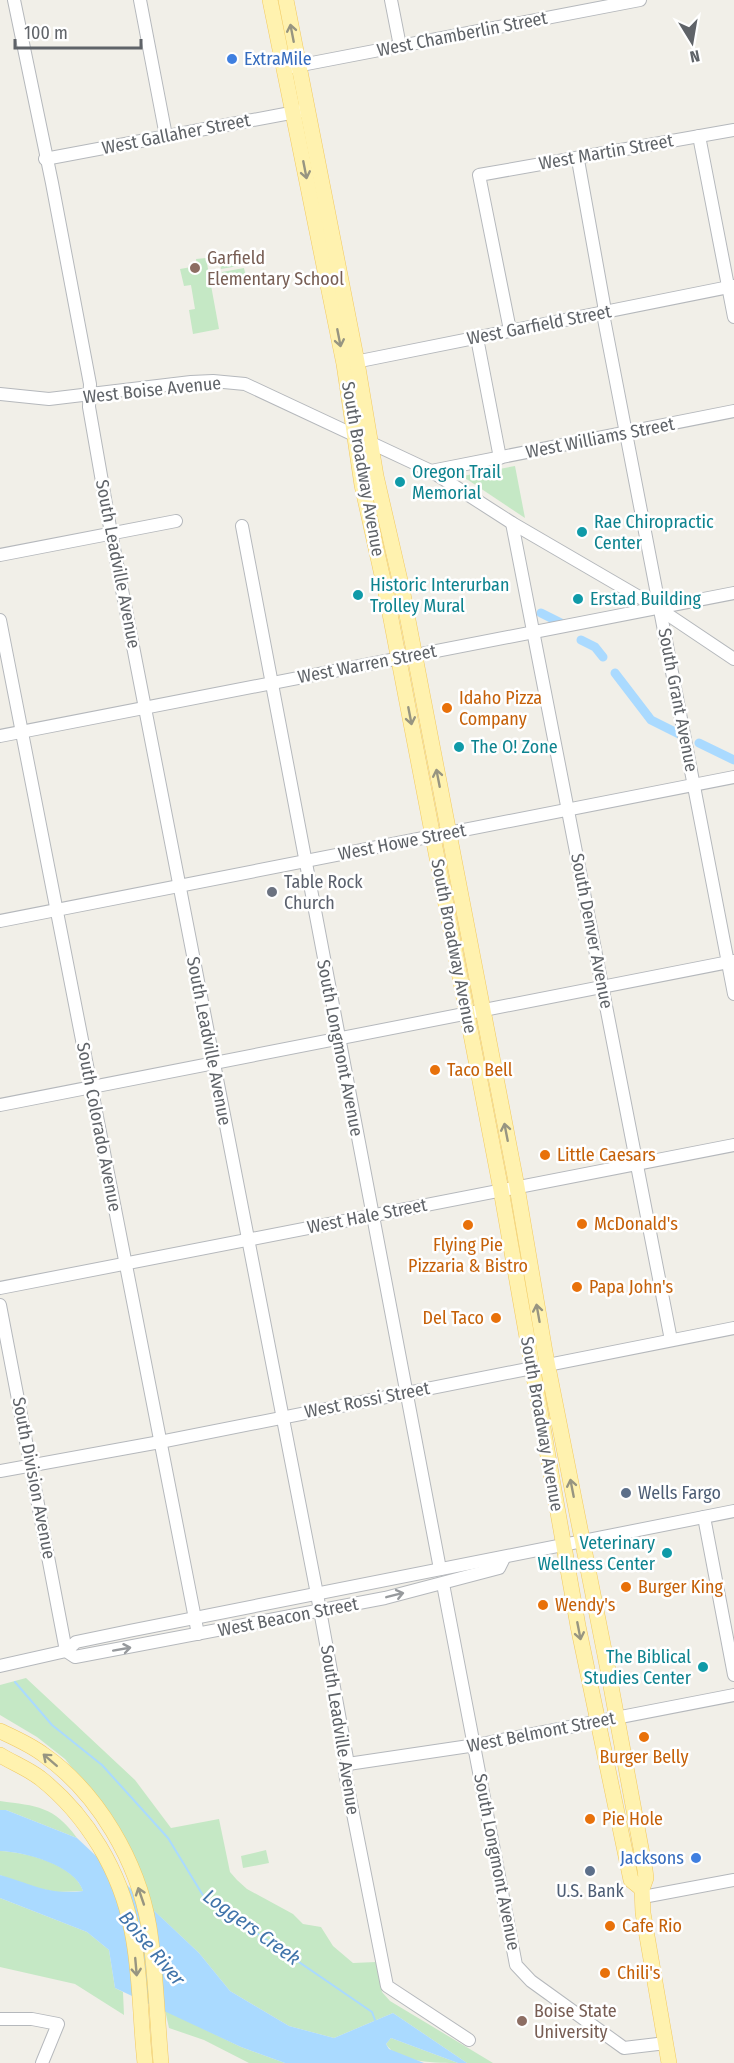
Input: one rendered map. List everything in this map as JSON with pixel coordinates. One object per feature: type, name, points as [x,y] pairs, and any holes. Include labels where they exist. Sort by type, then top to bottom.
[{"type":"main road","name":"South Broadway Avenue","points":[[270,0],[291,67],[350,363],[372,443],[433,836],[501,1190],[539,1365],[583,1541],[645,1870],[646,1878],[642,1893],[643,1912],[669,2063]]},
{"type":"main road","name":"South Broadway Avenue","points":[[286,0],[291,67]]},
{"type":"main road","name":"South Broadway Avenue","points":[[350,363],[362,485],[407,657],[449,833],[517,1187],[563,1545],[632,1880],[642,1893]]},
{"type":"main road","points":[[0,1731],[45,1755],[91,1800],[119,1842],[143,1901],[148,1927],[161,2063]]},
{"type":"main road","points":[[0,1755],[39,1777],[79,1816],[105,1856],[128,1911],[133,1934],[145,2063]]},
{"type":"street","name":"South Leadville Avenue","points":[[14,0],[90,384],[89,407],[111,533],[317,1594],[348,1764],[345,1773],[387,1986],[469,2040]]},
{"type":"street","points":[[140,0],[166,136]]},
{"type":"street","points":[[391,0],[400,46]]},
{"type":"street","name":"West Chamberlin Street","points":[[291,67],[640,0]]},
{"type":"street","name":"West Gallaher Street","points":[[45,159],[300,111]]},
{"type":"street","name":"West Martin Street","points":[[510,330],[479,175],[568,158],[578,160],[734,130]]},
{"type":"street","points":[[699,136],[732,286],[734,317]]},
{"type":"street","name":"South Grant Avenue","points":[[578,160],[658,608],[666,630],[694,786],[731,961],[734,994]]},
{"type":"street","name":"West Garfield Street","points":[[350,363],[732,286]]},
{"type":"street","points":[[477,338],[500,458]]},
{"type":"street","name":"West Boise Avenue","points":[[0,394],[35,400],[90,396],[191,382],[233,382],[256,388],[304,414],[356,435],[431,471],[512,523],[658,608],[734,659]]},
{"type":"street","name":"West Williams Street","points":[[431,471],[734,411]]},
{"type":"street","points":[[0,555],[176,521]]},
{"type":"street","name":"South Denver Avenue","points":[[512,523],[671,1340]]},
{"type":"street","name":"South Longmont Avenue","points":[[243,526],[304,862],[440,1569]]},
{"type":"street","name":"West Warren Street","points":[[0,736],[734,593]]},
{"type":"street","name":"South Colorado Avenue","points":[[0,620],[198,1634]]},
{"type":"street","name":"West Howe Street","points":[[0,921],[734,777]]},
{"type":"street","points":[[0,1105],[731,961]]},
{"type":"street","name":"West Hale Street","points":[[0,1288],[734,1144]]},
{"type":"street","name":"South Division Avenue","points":[[0,1305],[66,1651]]},
{"type":"street","name":"West Rossi Street","points":[[0,1471],[160,1442],[281,1416],[734,1328]]},
{"type":"street","name":"West Beacon Street","points":[[0,1666],[66,1651],[76,1642],[496,1556],[504,1558],[734,1511]]},
{"type":"street","points":[[704,1517],[734,1676]]},
{"type":"street","name":"West Beacon Street","points":[[66,1651],[75,1658],[443,1584],[499,1568],[504,1558]]},
{"type":"street","name":"South Longmont Avenue","points":[[443,1584],[476,1745],[516,1965],[531,1981],[624,2048],[666,2043]]},
{"type":"street","name":"West Belmont Street","points":[[348,1764],[476,1745],[734,1695]]},
{"type":"street","points":[[642,1893],[734,1880]]},
{"type":"street","points":[[0,2019],[32,2019],[58,2024],[42,2063]]},
{"type":"green space","points":[[242,254],[244,265],[221,269],[219,258]]},
{"type":"green space","points":[[206,258],[219,329],[193,334],[189,310],[195,309],[191,285],[184,286],[180,269],[197,266],[196,259]]},
{"type":"green space","points":[[244,268],[247,282],[224,286],[222,272]]},
{"type":"green space","points":[[515,466],[525,518],[462,476],[468,475]]},
{"type":"green space","points":[[26,1678],[135,1780],[171,1828],[219,1819],[230,1872],[247,1889],[293,1914],[303,1924],[321,1927],[333,1946],[353,1963],[376,1962],[382,1992],[390,2001],[493,2063],[467,2063],[393,2013],[334,2038],[289,2026],[230,1991],[199,1953],[150,1907],[99,1802],[65,1759],[37,1737],[0,1715],[0,1685]]},
{"type":"green space","points":[[0,1801],[44,1809],[60,1819],[77,1838],[6,1810],[0,1810]]},
{"type":"green space","points":[[266,1850],[269,1863],[243,1868],[241,1856]]},
{"type":"green space","points":[[0,1851],[48,1861],[70,1874],[83,1891],[57,1892],[26,1886],[0,1875]]},
{"type":"green space","points":[[0,1898],[87,1932],[109,1950],[115,1988],[123,1992],[124,2015],[75,1984],[0,1967]]},
{"type":"green space","points":[[165,2010],[241,2047],[285,2063],[249,2063],[204,2040],[169,2028]]},
{"type":"green space","points":[[391,2038],[458,2063],[419,2061],[399,2055],[386,2044]]},
{"type":"water","name":"Boise River","points":[[0,1810],[6,1810],[77,1838],[199,1953],[230,1991],[289,2026],[334,2038],[393,2013],[467,2063],[458,2063],[391,2038],[386,2044],[389,2049],[424,2063],[285,2063],[241,2047],[115,1988],[109,1950],[87,1932],[0,1898],[0,1875],[49,1890],[83,1891],[78,1882],[60,1867],[35,1857],[0,1851]]},
{"type":"waterway","points":[[541,613],[561,623]]},
{"type":"waterway","points":[[581,640],[595,647],[603,657]]},
{"type":"waterway","points":[[615,673],[651,720],[679,734]]},
{"type":"waterway","points":[[699,743],[734,760]]},
{"type":"waterway","name":"Loggers Creek","points":[[15,1682],[52,1725],[102,1765],[168,1838],[204,1897],[372,2012],[375,2020]]},
{"type":"place","name":"ExtraMile","points":[[232,59]]},
{"type":"place","name":"Garfield Elementary School","points":[[195,268]]},
{"type":"place","name":"Oregon Trail Memorial","points":[[400,482]]},
{"type":"place","name":"Rae Chiropractic Center","points":[[582,532]]},
{"type":"place","name":"Historic Interurban Trolley Mural","points":[[358,595]]},
{"type":"place","name":"Erstad Building","points":[[578,599]]},
{"type":"place","name":"Idaho Pizza Company","points":[[447,708]]},
{"type":"place","name":"The O! Zone","points":[[459,747]]},
{"type":"place","name":"Table Rock Church","points":[[272,892]]},
{"type":"place","name":"Taco Bell","points":[[435,1070]]},
{"type":"place","name":"Little Caesars","points":[[545,1155]]},
{"type":"place","name":"McDonald's","points":[[582,1224]]},
{"type":"place","name":"Flying Pie Pizzaria & Bistro","points":[[468,1225]]},
{"type":"place","name":"Papa John's","points":[[577,1287]]},
{"type":"place","name":"Del Taco","points":[[496,1318]]},
{"type":"place","name":"Wells Fargo","points":[[626,1493]]},
{"type":"place","name":"Veterinary Wellness Center","points":[[667,1553]]},
{"type":"place","name":"Burger King","points":[[626,1587]]},
{"type":"place","name":"Wendy's","points":[[543,1605]]},
{"type":"place","name":"The Biblical Studies Center","points":[[703,1667]]},
{"type":"place","name":"Burger Belly","points":[[644,1737]]},
{"type":"place","name":"Pie Hole","points":[[590,1819]]},
{"type":"place","name":"Jacksons","points":[[696,1858]]},
{"type":"place","name":"U.S. Bank","points":[[590,1871]]},
{"type":"place","name":"Cafe Rio","points":[[610,1926]]},
{"type":"place","name":"Chili's","points":[[605,1973]]},
{"type":"place","name":"Boise State University","points":[[522,2021]]}]
